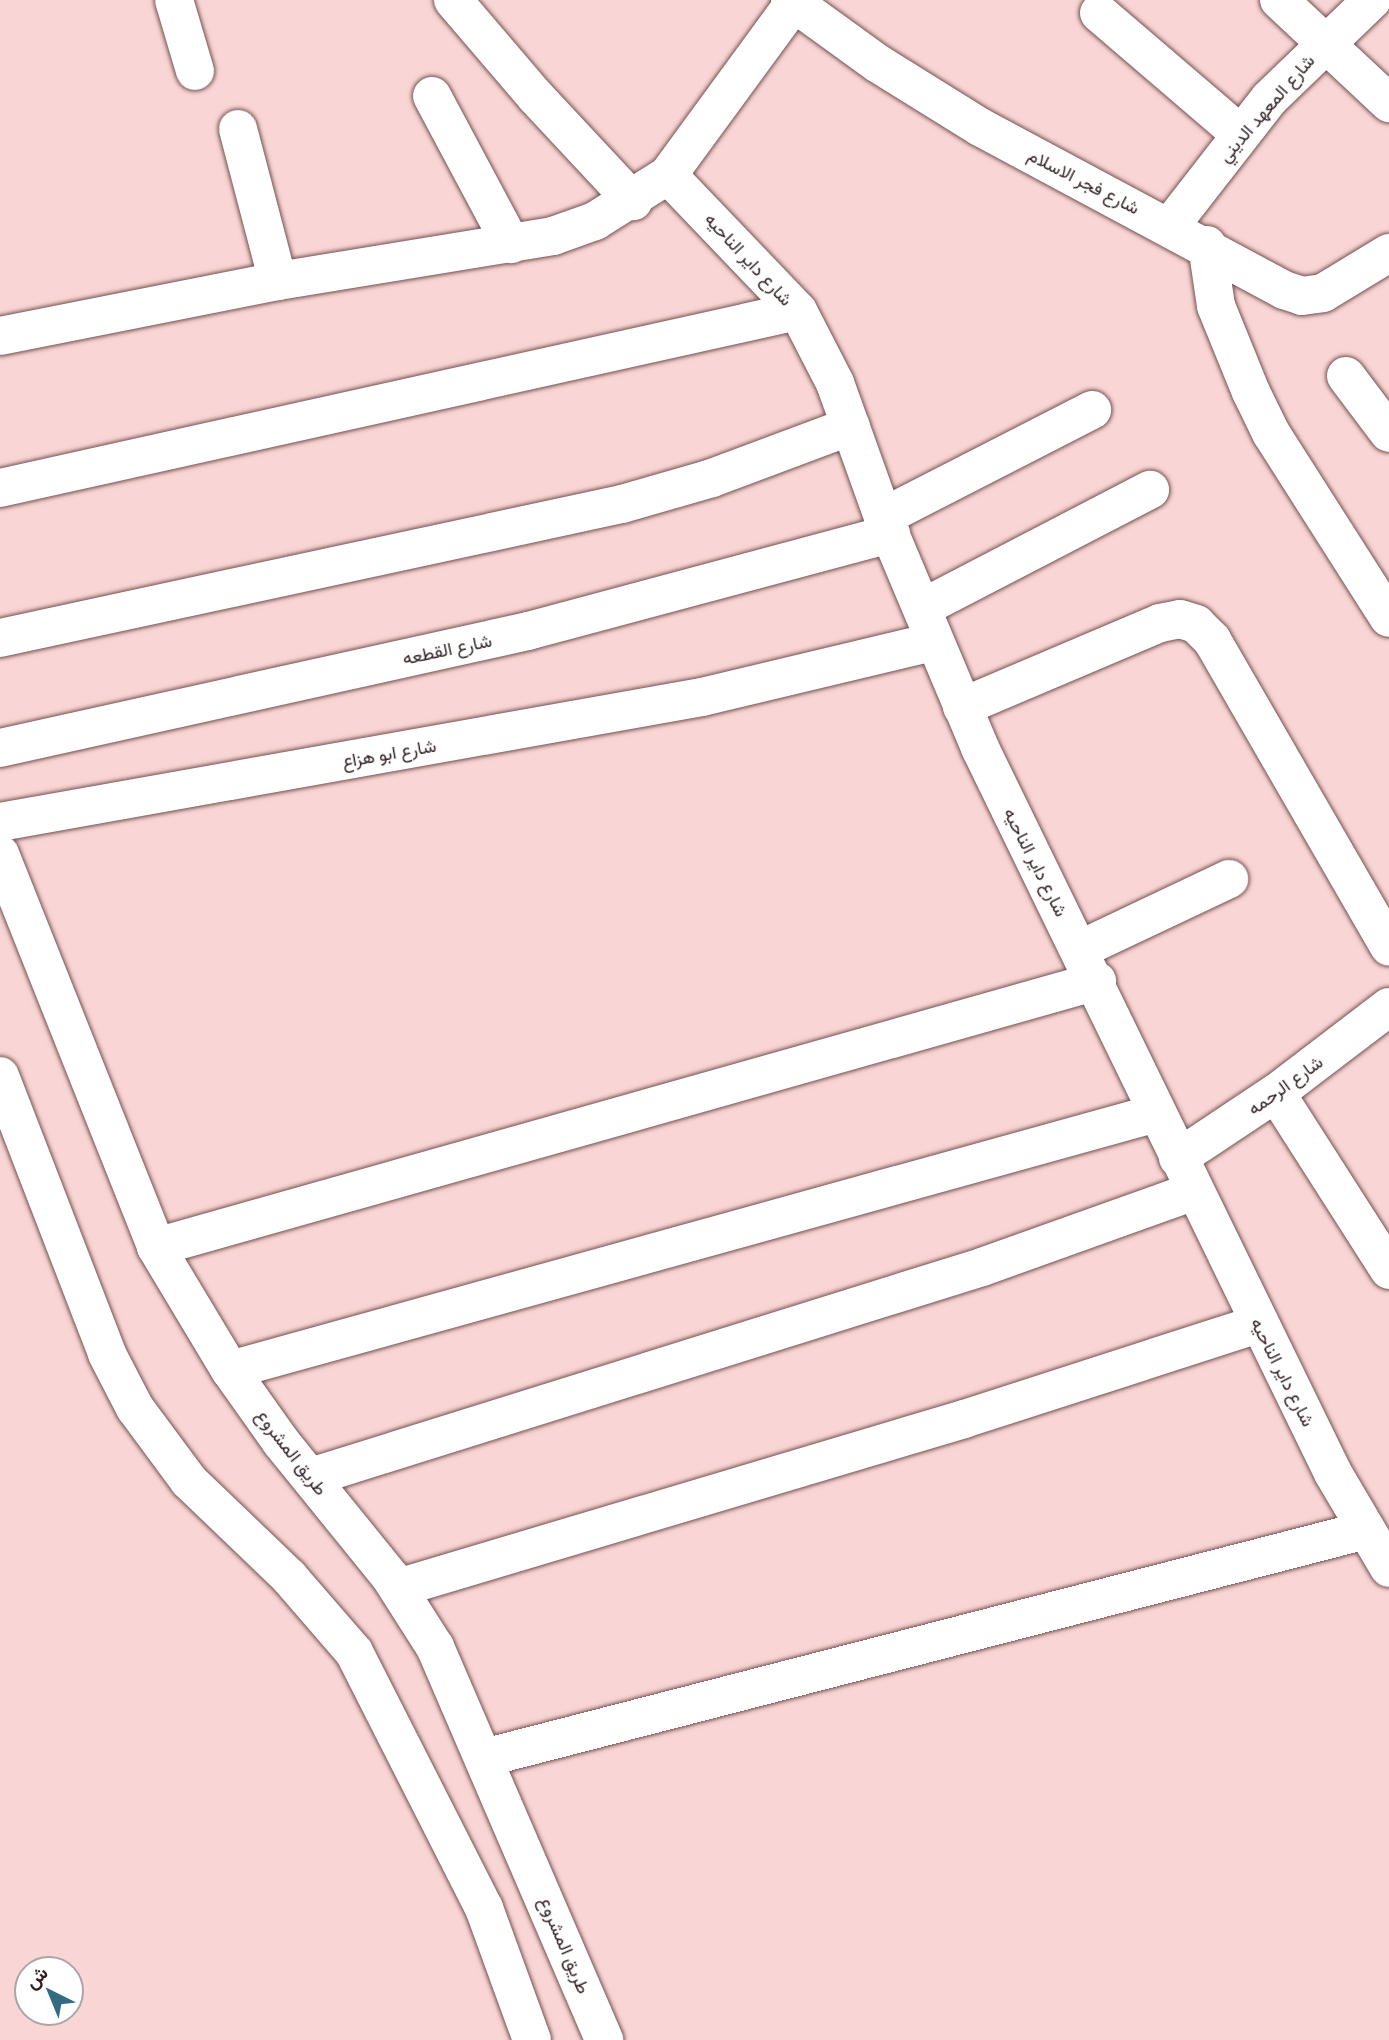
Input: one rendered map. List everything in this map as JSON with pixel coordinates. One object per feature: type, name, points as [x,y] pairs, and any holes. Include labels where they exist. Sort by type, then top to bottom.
[{"type":"street","points":[[174,0],[195,71]]},
{"type":"street","points":[[453,0],[633,201]]},
{"type":"street","points":[[1279,0],[1389,103]]},
{"type":"street","name":"شارع المعهد الديني","points":[[1171,225],[1240,134],[1325,43],[1372,0]]},
{"type":"street","points":[[0,336],[278,281],[511,244],[594,221],[633,201],[668,174],[792,1]]},
{"type":"street","name":"شارع فجر الاسلام","points":[[792,1],[877,63],[980,127],[1171,225],[1284,290],[1303,296],[1324,293],[1389,253]]},
{"type":"street","points":[[1099,13],[1240,134]]},
{"type":"street","points":[[432,96],[511,244]]},
{"type":"street","points":[[238,129],[278,281]]},
{"type":"street","name":"شارع داير الناحيه","points":[[668,174],[797,311],[835,383],[887,525],[962,707],[1089,965],[1186,1175],[1259,1324],[1366,1530],[1389,1568]]},
{"type":"street","points":[[1207,245],[1216,306],[1271,433],[1389,618]]},
{"type":"street","points":[[0,488],[797,311]]},
{"type":"street","points":[[1346,376],[1389,433]]},
{"type":"street","name":"شارع القطعه","points":[[0,748],[528,631],[887,525],[1092,410]]},
{"type":"street","points":[[0,638],[622,504],[712,478],[851,426]]},
{"type":"street","name":"شارع ابو هزاع","points":[[0,822],[777,681],[928,625],[1150,490]]},
{"type":"street","points":[[962,707],[1160,623],[1180,619],[1196,624],[1212,640],[1389,946]]},
{"type":"street","name":"طريق المشروع","points":[[0,854],[156,1247],[230,1370],[398,1588],[435,1647],[604,2040]]},
{"type":"street","points":[[156,1247],[1089,965],[1229,878]]},
{"type":"street","name":"شارع الرحمه","points":[[311,1477],[982,1267],[1186,1175],[1276,1093],[1389,1007]]},
{"type":"street","points":[[0,1076],[107,1354],[135,1408],[189,1481],[289,1577],[354,1652],[484,1908],[532,2040]]},
{"type":"street","points":[[1276,1093],[1389,1270]]},
{"type":"street","points":[[230,1370],[1157,1113]]},
{"type":"street","points":[[398,1588],[964,1419],[1259,1324]]},
{"type":"street","points":[[485,1758],[1366,1530]]}]
